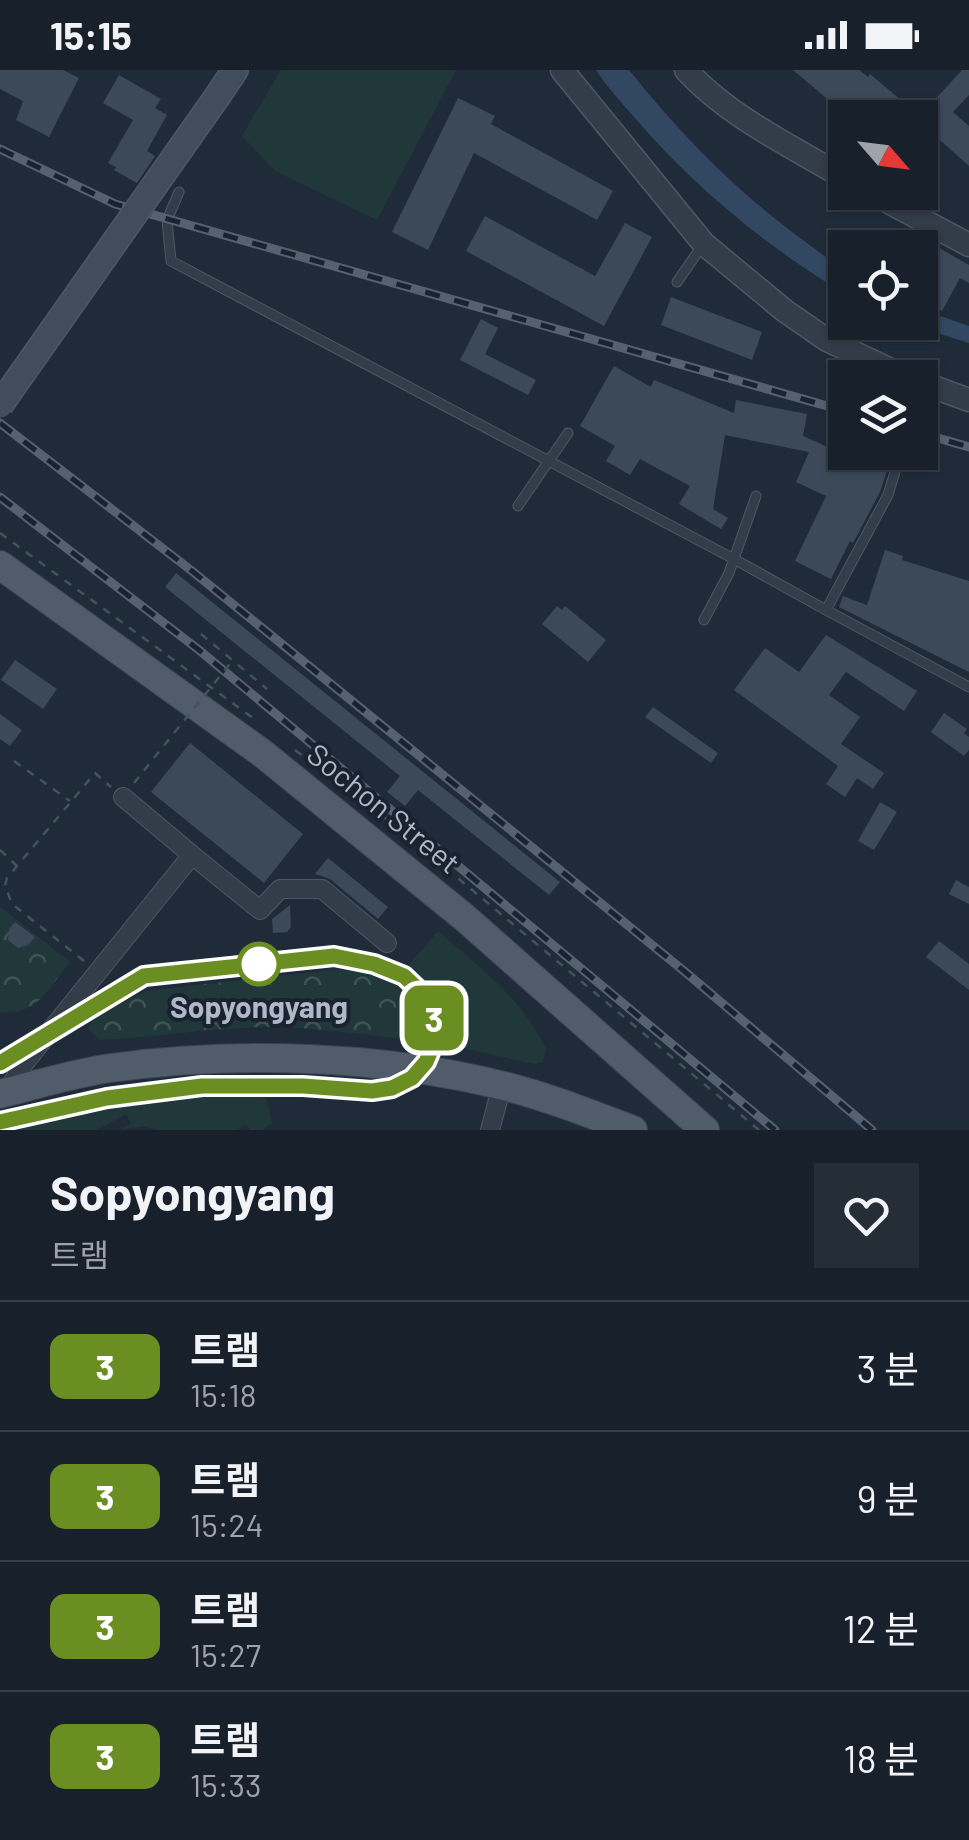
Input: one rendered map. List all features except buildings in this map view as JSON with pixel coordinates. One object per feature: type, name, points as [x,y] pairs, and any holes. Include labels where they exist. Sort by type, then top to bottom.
[{"type":"main road","points":[[0,405],[235,70]]},
{"type":"main road","name":"Sochon Street","points":[[0,565],[262,753],[465,918],[706,1130]]},
{"type":"main road","points":[[4,1093],[108,1068],[214,1058],[294,1058],[420,1070],[502,1085],[633,1130]]},
{"type":"street","points":[[562,70],[704,244],[784,311],[861,360]]},
{"type":"street","points":[[686,70],[736,113],[828,168]]},
{"type":"street","points":[[904,210],[969,245]]},
{"type":"street","points":[[938,389],[969,400]]},
{"type":"street","points":[[123,797],[260,910],[280,888],[322,889],[387,943]]},
{"type":"street","points":[[4,1093],[192,855]]},
{"type":"street","points":[[490,1130],[502,1085]]},
{"type":"lane","points":[[179,192],[167,220],[171,261],[734,558],[969,687]]},
{"type":"lane","points":[[678,282],[704,244]]},
{"type":"lane","points":[[518,506],[568,433]]},
{"type":"lane","points":[[826,610],[888,495],[896,470]]},
{"type":"lane","points":[[704,620],[734,558],[756,496]]},
{"type":"path","points":[[201,634],[268,690]]},
{"type":"path","points":[[97,971],[12,904],[5,885],[95,773],[123,797],[232,660]]},
{"type":"path","points":[[14,762],[71,802]]},
{"type":"path","points":[[0,850],[17,866]]},
{"type":"green space","points":[[281,70],[456,70],[377,220],[275,171],[242,136]]},
{"type":"green space","points":[[0,907],[70,962],[41,998],[24,1010],[13,1012],[0,1012]]},
{"type":"green space","points":[[438,931],[499,985],[525,1014],[546,1049],[543,1062],[534,1064],[436,1042],[437,1020],[432,1001],[407,967]]},
{"type":"green space","points":[[332,970],[386,977],[414,991],[427,1020],[426,1042],[263,1027],[100,1040],[88,1029],[95,1016],[146,991]]},
{"type":"green space","points":[[265,1093],[272,1123],[263,1130],[250,1130],[245,1124],[238,1130],[157,1130],[143,1126],[120,1130],[131,1124],[126,1114],[97,1130],[22,1130],[25,1125],[144,1103]]},
{"type":"water","points":[[596,70],[629,70],[729,179],[828,258],[828,283],[760,236],[707,192]]},
{"type":"water","points":[[938,315],[969,326],[969,343],[938,333]]},
{"type":"tram line","name":"3","points":[[0,1063],[144,976],[334,956],[374,964],[404,976],[425,996],[435,1022],[434,1043],[426,1062],[412,1078],[392,1088],[372,1091],[202,1086],[107,1098],[0,1122]]},
{"type":"tram line","points":[[0,1063],[144,976],[335,957],[374,964],[404,976],[419,988],[429,1004],[435,1032],[426,1062],[412,1078],[382,1091],[202,1086],[107,1098],[0,1122]]},
{"type":"railway","points":[[0,149],[115,204],[828,406]]},
{"type":"railway","points":[[0,423],[192,571],[684,971],[872,1130]]},
{"type":"railway","points":[[938,438],[969,447]]},
{"type":"railway","points":[[0,497],[199,650],[775,1130]]},
{"type":"place","name":"Sopyongyang","points":[[259,964]]}]
